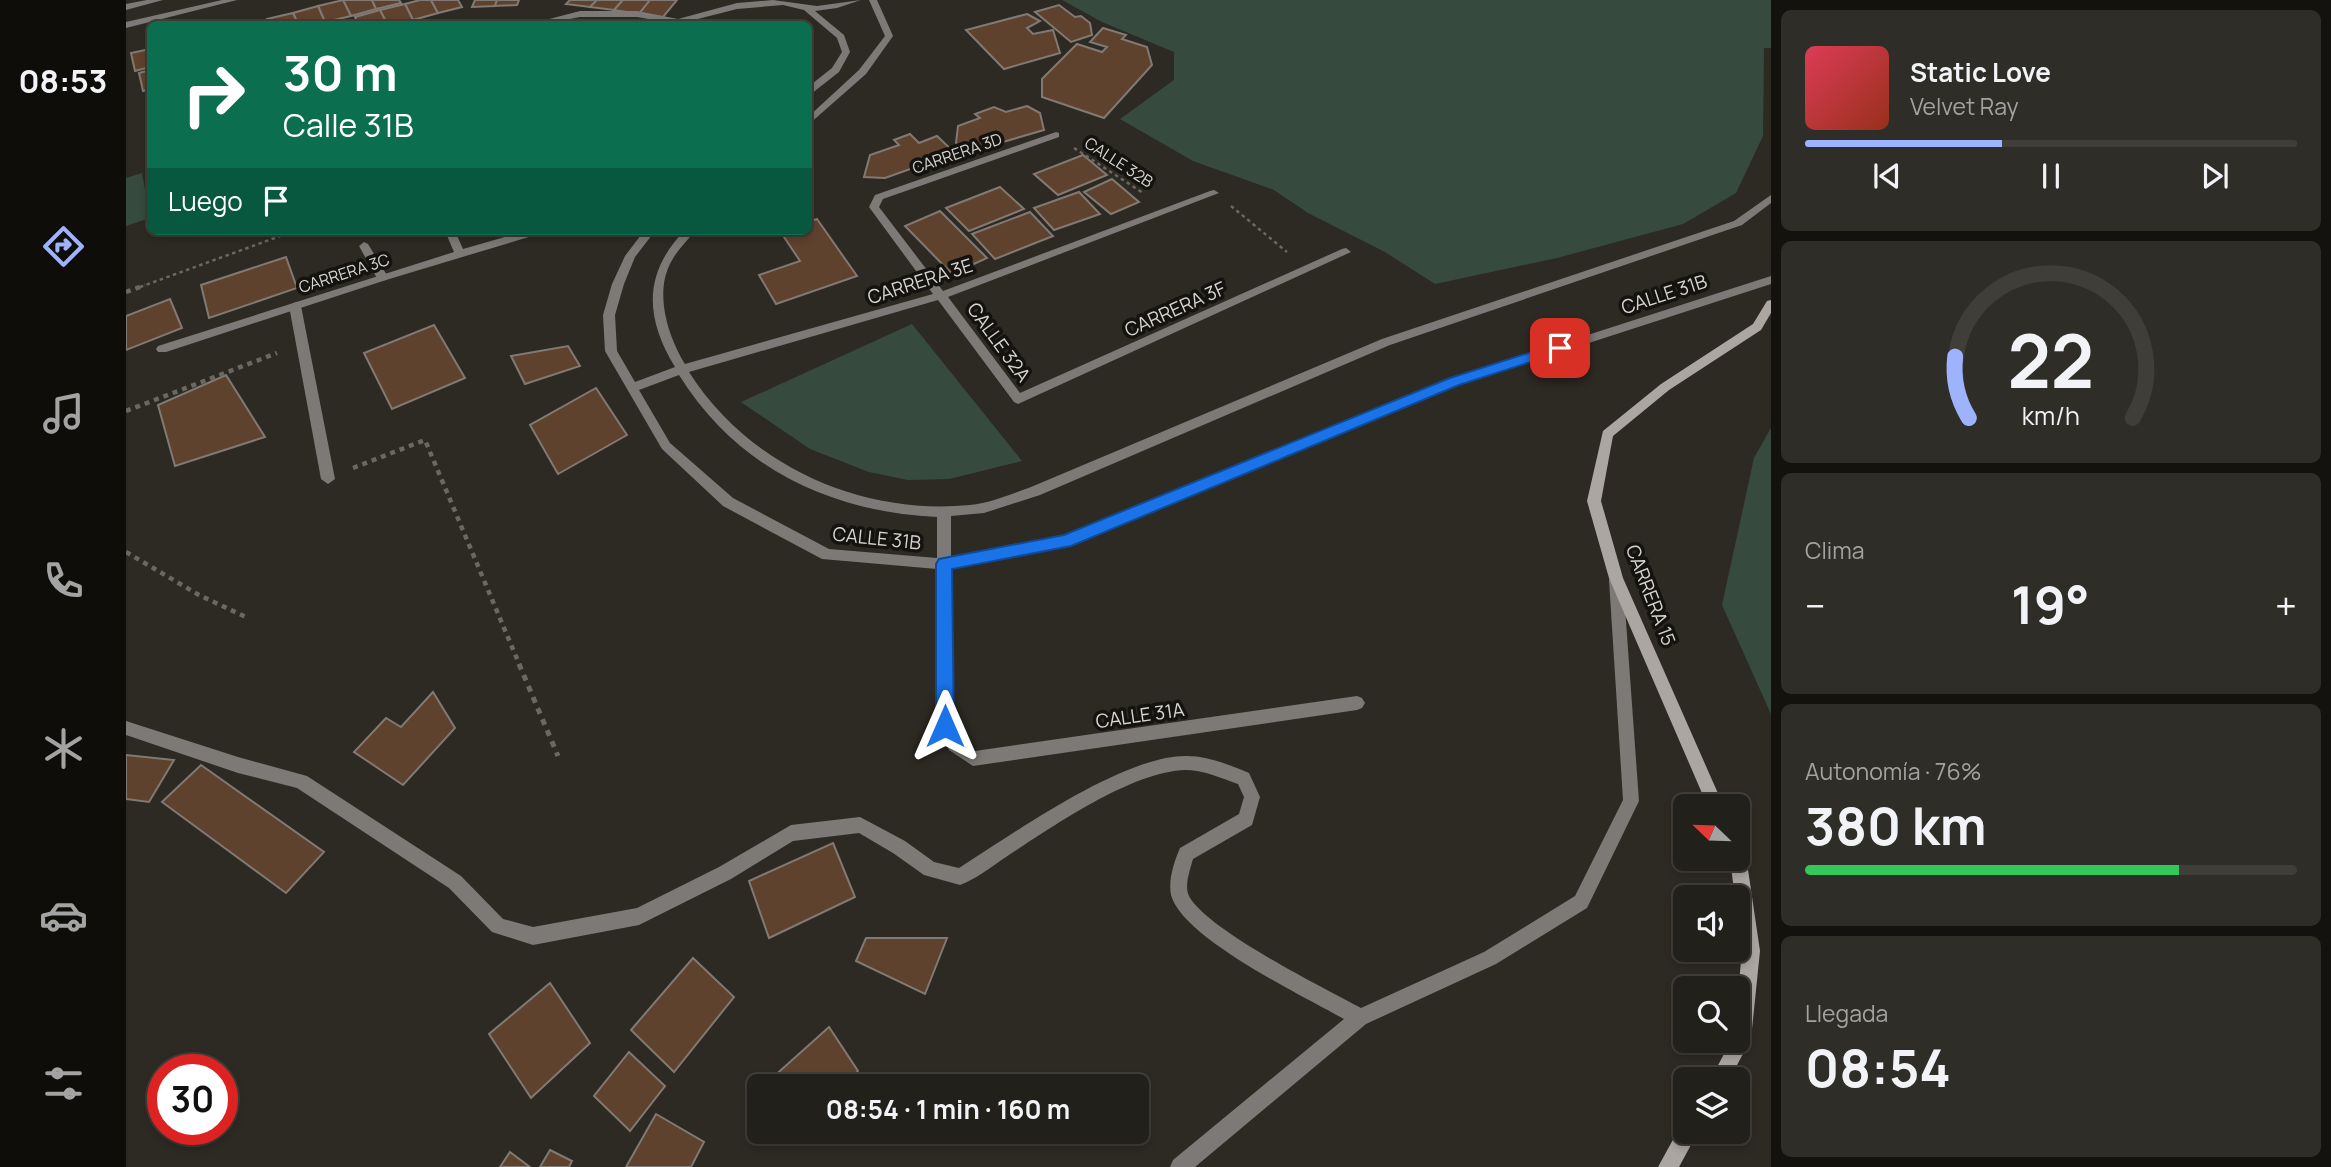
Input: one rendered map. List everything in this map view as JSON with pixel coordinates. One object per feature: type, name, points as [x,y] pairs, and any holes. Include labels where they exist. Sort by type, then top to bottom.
[{"type":"main road","name":"CARRERA 15","points":[[1710,794],[1616,578],[1594,501],[1606,433],[1665,387],[1756,327],[1771,304]]},
{"type":"main road","points":[[1726,1067],[1742,1039],[1751,951],[1740,872]]},
{"type":"main road","points":[[1668,1167],[1681,1144]]},
{"type":"street","points":[[126,7],[159,0]]},
{"type":"street","points":[[126,25],[233,0]]},
{"type":"street","points":[[685,21],[739,3],[780,1],[807,8],[836,7],[857,0]]},
{"type":"street","points":[[812,118],[860,75],[889,37],[873,0]]},
{"type":"street","points":[[807,8],[841,37],[846,52],[843,62],[832,74],[812,89]]},
{"type":"street","points":[[548,21],[580,14],[637,14],[670,21]]},
{"type":"street","name":"CARRERA 3D","points":[[874,207],[879,197],[1056,135]]},
{"type":"street","name":"CARRERA 3E","points":[[631,388],[680,370],[942,295],[1214,192]]},
{"type":"street","name":"CALLE 31B","points":[[686,235],[673,248],[659,278],[658,307],[680,370],[726,428],[779,468],[859,501],[944,512],[985,508],[1035,491],[1387,342],[1738,223],[1771,198]]},
{"type":"street","name":"CALLE 32A","points":[[874,207],[1018,398]]},
{"type":"street","points":[[452,235],[460,254]]},
{"type":"street","name":"CARRERA 3C","points":[[162,349],[382,277],[524,235]]},
{"type":"street","name":"CALLE 31B","points":[[647,235],[630,256],[609,316],[611,351],[666,446],[728,502],[827,555],[944,564],[1065,541],[1454,382],[1771,280]]},
{"type":"street","points":[[364,246],[382,277]]},
{"type":"street","name":"CARRERA 3F","points":[[1018,398],[1346,252]]},
{"type":"street","points":[[295,306],[300,344],[328,479]]},
{"type":"street","points":[[944,512],[944,564]]},
{"type":"street","name":"CALLE 31A","points":[[944,564],[945,726],[954,745],[973,759],[1357,703]]},
{"type":"street","points":[[1180,1167],[1360,1018],[1490,958],[1581,902],[1631,800],[1616,578]]},
{"type":"street","points":[[126,729],[226,761],[301,780],[455,882],[498,926],[533,936],[639,916],[725,873],[791,833],[860,825],[899,846],[930,869],[960,877],[1137,772],[1184,763],[1216,769],[1243,778],[1252,797],[1246,819],[1186,854],[1180,875],[1181,899],[1203,924],[1360,1018]]},
{"type":"path","name":"CALLE 32B","points":[[1056,135],[1168,210]]},
{"type":"path","points":[[1214,192],[1308,269]]},
{"type":"path","points":[[126,292],[283,235]]},
{"type":"path","points":[[126,411],[300,344]]},
{"type":"path","points":[[328,479],[425,440],[558,756]]},
{"type":"path","points":[[126,552],[199,595],[247,618]]},
{"type":"green space","points":[[1062,0],[1771,0],[1771,48],[1764,48],[1763,136],[1736,193],[1683,224],[1557,258],[1435,284],[1385,252],[1308,213],[1274,190],[1193,161],[1120,119],[1174,80],[1174,52],[1102,22]]},
{"type":"green space","points":[[142,173],[147,219],[126,226],[126,178]]},
{"type":"green space","points":[[912,324],[1022,461],[949,479],[908,480],[869,472],[810,449],[741,402]]},
{"type":"green space","points":[[1771,428],[1771,714],[1722,605],[1754,458]]},
{"type":"building","points":[[343,0],[372,0],[376,9],[351,16]]},
{"type":"building","points":[[343,0],[351,16],[325,21],[318,6]]},
{"type":"building","points":[[372,0],[399,0],[401,3],[376,9]]},
{"type":"building","points":[[431,0],[438,13],[413,20],[405,4]]},
{"type":"building","points":[[431,0],[458,0],[462,7],[438,13]]},
{"type":"building","points":[[475,0],[497,0],[495,6],[472,7]]},
{"type":"building","points":[[497,0],[519,0],[517,5],[495,6]]},
{"type":"building","points":[[570,0],[597,0],[590,7],[566,4]]},
{"type":"building","points":[[597,0],[623,0],[614,10],[590,7]]},
{"type":"building","points":[[623,0],[650,0],[639,14],[614,10]]},
{"type":"building","points":[[650,0],[677,0],[663,17],[639,14]]},
{"type":"building","points":[[405,4],[413,20],[386,21],[380,10]]},
{"type":"building","points":[[1059,5],[1075,17],[1081,16],[1090,23],[1092,35],[1071,42],[1035,12]]},
{"type":"building","points":[[318,6],[325,21],[297,21],[293,13]]},
{"type":"building","points":[[380,10],[386,21],[357,21],[355,17]]},
{"type":"building","points":[[293,13],[297,21],[268,21],[267,19]]},
{"type":"building","points":[[1027,14],[1040,21],[1027,28],[1033,34],[1053,30],[1060,53],[1004,69],[966,30]]},
{"type":"building","points":[[1103,28],[1126,35],[1122,39],[1147,47],[1152,65],[1104,118],[1042,97],[1042,79],[1077,44],[1102,52],[1107,47],[1090,42]]},
{"type":"building","points":[[147,50],[147,68],[135,71],[131,53]]},
{"type":"building","points":[[147,71],[147,90],[143,91],[139,73]]},
{"type":"building","points":[[1027,106],[1040,113],[1044,130],[972,151],[956,143],[958,126],[980,118],[975,114],[994,107],[1006,112]]},
{"type":"building","points":[[910,134],[919,143],[937,136],[955,153],[885,178],[864,177],[870,155],[899,145],[894,140]]},
{"type":"building","points":[[1083,155],[1107,175],[1058,195],[1034,174]]},
{"type":"building","points":[[1112,179],[1139,202],[1111,214],[1084,192]]},
{"type":"building","points":[[1000,187],[1024,209],[969,231],[946,208]]},
{"type":"building","points":[[1079,192],[1100,214],[1054,230],[1034,208]]},
{"type":"building","points":[[940,211],[987,258],[952,274],[905,226]]},
{"type":"building","points":[[1030,212],[1053,236],[995,259],[972,234]]},
{"type":"building","points":[[817,219],[857,276],[776,304],[759,275],[800,261],[783,235],[812,235],[812,221]]},
{"type":"building","points":[[286,257],[297,288],[209,318],[201,285]]},
{"type":"building","points":[[170,299],[182,328],[126,350],[126,316]]},
{"type":"building","points":[[434,325],[465,378],[392,409],[364,353]]},
{"type":"building","points":[[568,346],[580,366],[525,384],[511,356]]},
{"type":"building","points":[[226,375],[265,437],[175,466],[158,405]]},
{"type":"building","points":[[596,388],[627,435],[558,474],[530,425]]},
{"type":"building","points":[[433,692],[455,728],[403,785],[354,752],[386,718],[401,727]]},
{"type":"building","points":[[126,755],[174,760],[149,802],[126,799]]},
{"type":"building","points":[[201,765],[324,852],[286,893],[162,802]]},
{"type":"building","points":[[833,843],[855,897],[769,938],[749,881]]},
{"type":"building","points":[[866,938],[947,938],[925,994],[856,961]]},
{"type":"building","points":[[693,958],[734,997],[674,1072],[631,1030]]},
{"type":"building","points":[[550,983],[590,1043],[531,1098],[489,1034]]},
{"type":"building","points":[[829,1027],[858,1071],[855,1074],[777,1074]]},
{"type":"building","points":[[629,1052],[665,1086],[630,1131],[594,1096]]},
{"type":"building","points":[[656,1114],[704,1142],[691,1167],[626,1167]]},
{"type":"building","points":[[550,1150],[572,1161],[569,1167],[540,1167]]},
{"type":"building","points":[[510,1152],[530,1167],[500,1167]]},
{"type":"route","points":[[945,726],[944,564],[1065,541],[1454,382],[1560,348]]}]
